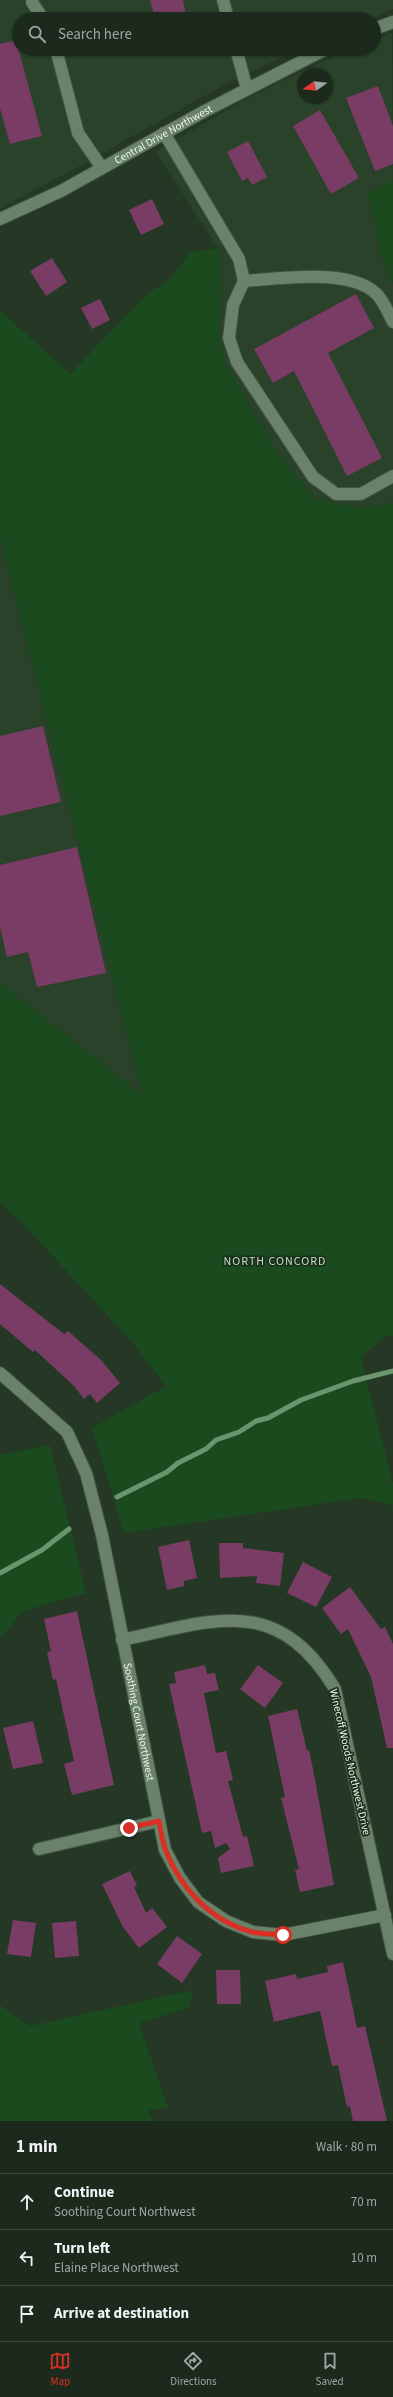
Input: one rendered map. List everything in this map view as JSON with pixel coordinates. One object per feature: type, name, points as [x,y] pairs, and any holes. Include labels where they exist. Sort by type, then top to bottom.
[{"type":"street","points":[[223,0],[226,12]]},
{"type":"street","points":[[32,2],[38,12]]},
{"type":"street","points":[[381,26],[393,22]]},
{"type":"street","points":[[58,56],[78,133],[102,168]]},
{"type":"street","points":[[238,56],[247,89]]},
{"type":"street","name":"Central Drive Northwest","points":[[0,219],[61,191],[164,133],[312,56]]},
{"type":"street","points":[[164,133],[239,260],[244,281],[233,305],[228,338],[235,356],[313,477],[336,494],[361,494],[393,476]]},
{"type":"street","points":[[244,281],[331,277],[362,284],[379,297],[393,322]]},
{"type":"street","name":"Soothing Court Northwest","points":[[0,1373],[67,1432],[86,1473],[102,1535],[165,1850],[180,1878],[198,1902],[226,1921],[253,1932],[283,1935],[384,1915]]},
{"type":"street","name":"Winecoff Woods Northwest Drive","points":[[122,1640],[220,1620],[255,1622],[288,1635],[320,1664],[335,1689],[393,1954]]},
{"type":"street","points":[[39,1849],[159,1821]]},
{"type":"shaded area","points":[[0,0],[393,0],[393,9],[381,14],[381,12],[12,12],[12,56],[284,56],[224,85],[69,172],[0,208]]},
{"type":"shaded area","points":[[392,33],[393,182],[368,193],[384,263],[393,283],[393,503],[360,508],[316,499],[277,454],[225,363],[218,330],[222,290],[218,248],[155,152],[250,97],[297,74],[297,104],[333,104],[333,68],[309,68],[336,56],[381,56],[381,37]]},
{"type":"shaded area","points":[[0,536],[143,1097],[0,983]]},
{"type":"green space","points":[[393,182],[393,283],[384,263],[368,193]]},
{"type":"green space","points":[[218,248],[222,290],[218,330],[225,363],[277,454],[316,499],[360,508],[393,503],[393,1336],[385,1337],[361,1357],[393,1484],[393,1505],[360,1498],[124,1533],[92,1428],[166,1386],[131,1341],[23,1224],[0,1203],[0,983],[143,1096],[0,536],[0,310],[70,374],[147,294],[171,278],[190,252]]},
{"type":"green space","points":[[50,1445],[86,1593],[23,1611],[0,1638],[0,1455]]},
{"type":"green space","points":[[193,1990],[189,2008],[139,2023],[168,2108],[147,2110],[153,2121],[0,2121],[0,2005],[30,2026]]},
{"type":"building","points":[[150,0],[183,0],[186,12],[153,12]]},
{"type":"building","points":[[12,41],[12,56],[20,56],[42,136],[10,144],[0,108],[0,44]]},
{"type":"building","points":[[378,86],[393,126],[393,164],[375,171],[346,98]]},
{"type":"building","points":[[320,110],[359,178],[331,194],[293,126]]},
{"type":"building","points":[[248,141],[267,177],[252,185],[248,178],[242,181],[227,152]]},
{"type":"building","points":[[152,199],[164,224],[141,235],[129,210]]},
{"type":"building","points":[[52,258],[67,282],[46,296],[30,271]]},
{"type":"building","points":[[356,294],[374,328],[328,353],[382,458],[347,476],[294,371],[273,383],[254,349]]},
{"type":"building","points":[[100,299],[110,320],[92,329],[81,308]]},
{"type":"building","points":[[43,726],[61,802],[0,816],[0,736]]},
{"type":"building","points":[[77,847],[106,973],[37,987],[28,952],[7,957],[0,927],[0,865]]},
{"type":"building","points":[[0,1284],[64,1334],[68,1331],[102,1361],[120,1383],[97,1403],[90,1394],[84,1399],[74,1386],[35,1350],[33,1352],[0,1324]]},
{"type":"building","points":[[189,1540],[197,1578],[184,1581],[184,1586],[167,1590],[158,1547]]},
{"type":"building","points":[[219,1543],[243,1543],[243,1548],[284,1553],[280,1586],[256,1583],[257,1576],[220,1578]]},
{"type":"building","points":[[303,1562],[332,1577],[316,1607],[287,1593]]},
{"type":"building","points":[[350,1587],[381,1629],[385,1627],[393,1644],[393,1748],[387,1748],[371,1677],[348,1629],[341,1634],[322,1608]]},
{"type":"building","points":[[77,1611],[114,1785],[72,1795],[64,1764],[74,1761],[56,1679],[53,1680],[47,1652],[51,1651],[44,1619]]},
{"type":"building","points":[[205,1665],[207,1674],[215,1673],[219,1690],[204,1693],[216,1753],[226,1751],[233,1780],[228,1781],[243,1837],[247,1836],[254,1866],[221,1873],[218,1858],[230,1849],[226,1843],[215,1848],[211,1831],[202,1833],[169,1684],[176,1683],[174,1672]]},
{"type":"building","points":[[258,1665],[283,1683],[265,1708],[240,1689]]},
{"type":"building","points":[[297,1709],[307,1751],[309,1750],[334,1885],[300,1892],[295,1870],[299,1869],[281,1798],[285,1797],[268,1716]]},
{"type":"building","points":[[33,1721],[43,1763],[13,1769],[3,1728]]},
{"type":"building","points":[[130,1871],[137,1886],[134,1887],[146,1913],[152,1908],[167,1927],[139,1948],[123,1927],[102,1884]]},
{"type":"building","points":[[13,1920],[36,1923],[31,1957],[7,1954]]},
{"type":"building","points":[[76,1921],[79,1956],[55,1958],[52,1923]]},
{"type":"building","points":[[177,1936],[202,1954],[182,1983],[157,1964]]},
{"type":"building","points":[[343,1962],[357,2028],[365,2026],[387,2121],[353,2121],[350,2106],[347,2107],[338,2065],[332,2066],[320,2011],[274,2022],[265,1981],[296,1974],[297,1979],[328,1972],[327,1966]]},
{"type":"building","points":[[216,1970],[240,1970],[241,2004],[217,2004]]},
{"type":"waterway","points":[[117,1497],[167,1472],[178,1463],[206,1449],[216,1440],[239,1432],[256,1421],[268,1418],[301,1400],[353,1381],[393,1371]]},
{"type":"waterway","points":[[0,1573],[42,1550],[69,1529]]},
{"type":"district","name":"NORTH CONCORD","points":[[275,1261]]},
{"type":"route","points":[[129,1828],[159,1821],[165,1850],[180,1878],[198,1902],[226,1921],[253,1932],[283,1935]]}]
